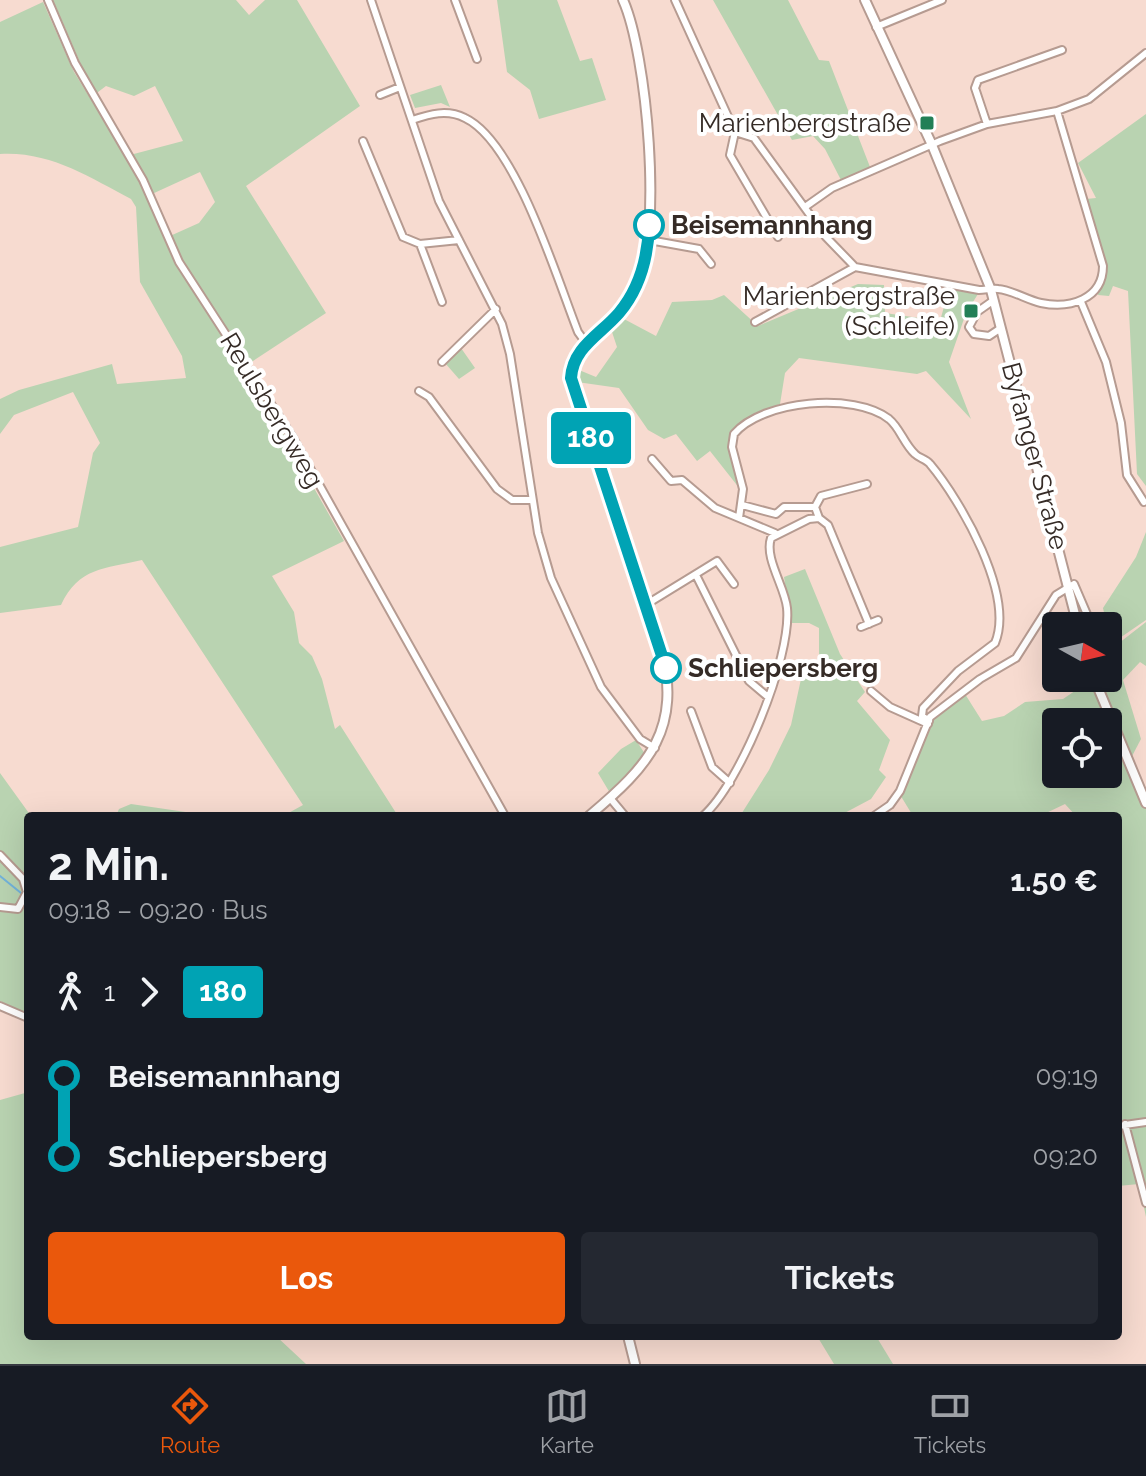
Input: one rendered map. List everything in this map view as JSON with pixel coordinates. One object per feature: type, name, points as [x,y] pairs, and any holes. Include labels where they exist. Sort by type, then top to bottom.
[{"type":"street","name":"Reulsbergweg","points":[[48,0],[75,63],[143,180],[191,282],[288,430],[503,812]]},
{"type":"street","points":[[371,0],[439,201],[496,309],[510,354],[532,500],[544,557],[571,626],[615,707],[640,739],[655,748]]},
{"type":"street","points":[[455,0],[477,59]]},
{"type":"street","points":[[594,812],[640,771],[655,748],[666,716],[669,684],[647,604],[571,386],[573,364],[586,343],[608,324],[629,299],[646,263],[649,240],[646,124],[633,28],[623,0]]},
{"type":"street","points":[[675,0],[735,132],[730,155],[778,237]]},
{"type":"street","name":"Byfanger Straße","points":[[865,0],[932,145],[991,290],[1075,612]]},
{"type":"street","points":[[876,27],[942,0]]},
{"type":"street","points":[[987,124],[975,91],[978,80],[1062,50]]},
{"type":"street","points":[[805,207],[832,188],[987,124],[1057,111],[1089,99],[1146,53]]},
{"type":"street","points":[[380,95],[400,87]]},
{"type":"street","points":[[735,132],[754,138],[826,237],[855,267],[1000,289],[1047,304],[1081,302],[1098,287],[1103,266],[1057,111]]},
{"type":"street","points":[[412,120],[432,114],[453,113],[474,123],[489,137],[519,186],[578,332],[586,343]]},
{"type":"street","points":[[363,141],[399,231],[409,242],[420,244],[459,240]]},
{"type":"street","points":[[649,240],[699,249],[711,264]]},
{"type":"street","points":[[420,244],[442,302]]},
{"type":"street","points":[[755,322],[855,267]]},
{"type":"street","name":"Byfanger Straße","points":[[994,300],[977,312],[969,327],[974,334],[989,336],[1001,328]]},
{"type":"street","points":[[1081,302],[1106,362],[1121,423],[1127,475],[1144,502]]},
{"type":"street","points":[[442,362],[496,309]]},
{"type":"street","points":[[419,391],[429,397],[497,489],[512,500],[532,500]]},
{"type":"street","points":[[739,518],[742,475],[732,447],[734,434],[757,416],[779,406],[829,404],[863,409],[889,420],[913,452],[929,462],[981,551],[999,598],[999,634],[990,649],[958,671],[923,708],[922,716],[928,722]]},
{"type":"street","points":[[652,459],[671,481],[682,480],[706,502],[775,533]]},
{"type":"street","points":[[867,484],[821,496],[815,507],[819,518],[828,525],[869,624]]},
{"type":"street","points":[[742,505],[776,514],[784,507],[815,507]]},
{"type":"street","points":[[706,812],[730,783],[781,660],[788,620],[784,588],[768,545],[775,533],[819,518]]},
{"type":"street","points":[[647,604],[717,561],[734,584]]},
{"type":"street","points":[[696,575],[749,681],[768,697]]},
{"type":"street","name":"Byfanger Straße","points":[[1069,585],[1074,584],[1086,612]]},
{"type":"street","points":[[880,812],[890,805],[900,791],[928,722],[980,679],[1016,658],[1056,595],[1069,585]]},
{"type":"street","points":[[861,627],[878,620]]},
{"type":"street","points":[[871,691],[890,707],[928,722]]},
{"type":"street","points":[[1100,692],[1146,803]]},
{"type":"street","points":[[691,711],[714,771],[730,783]]},
{"type":"street","points":[[686,726],[694,723]]},
{"type":"street","points":[[610,798],[622,812]]},
{"type":"street","points":[[0,855],[24,882]]},
{"type":"street","points":[[0,907],[18,909],[24,898]]},
{"type":"street","points":[[0,1006],[24,1016]]},
{"type":"street","points":[[1146,1122],[1122,1125],[1146,1203]]},
{"type":"street","points":[[629,1340],[635,1364]]},
{"type":"green space","points":[[53,0],[236,0],[249,15],[265,0],[297,0],[360,106],[246,186],[326,313],[250,363],[195,283],[170,236],[199,223],[215,202],[200,172],[152,194],[130,155],[183,141],[155,86],[134,96],[106,86],[94,95]]},
{"type":"green space","points":[[497,0],[557,0],[580,61],[592,58],[606,100],[539,119],[530,90],[507,72]]},
{"type":"green space","points":[[713,0],[788,0],[819,60],[829,61],[870,167],[841,180],[825,149],[813,136],[792,140]]},
{"type":"green space","points":[[43,2],[74,72],[138,176],[178,264],[251,377],[344,541],[272,576],[294,612],[299,643],[312,656],[322,679],[335,729],[340,725],[395,812],[290,812],[303,805],[142,560],[104,568],[85,576],[76,583],[61,605],[0,613],[0,547],[78,527],[93,453],[100,443],[73,392],[14,415],[0,434],[0,399],[19,390],[112,364],[117,384],[186,378],[182,356],[140,282],[136,207],[131,199],[52,161],[18,154],[0,154],[0,22]]},
{"type":"green space","points":[[441,85],[450,107],[441,103],[415,108],[410,95]]},
{"type":"green space","points":[[1146,114],[1146,486],[1137,474],[1128,291],[1113,286],[1109,296],[1098,295],[1104,263],[1086,199],[1096,198],[1078,163]]},
{"type":"green space","points":[[858,284],[884,285],[885,313],[940,321],[949,289],[978,294],[966,313],[949,362],[971,419],[926,371],[917,374],[799,358],[785,373],[780,404],[755,413],[732,433],[731,448],[740,489],[710,451],[697,461],[676,434],[664,439],[648,430],[619,388],[577,382],[579,370],[596,377],[617,347],[612,332],[624,319],[656,336],[672,302],[712,300],[724,295],[758,326]]},
{"type":"green space","points":[[461,348],[475,368],[459,379],[445,363]]},
{"type":"green space","points":[[1146,532],[1146,620],[1122,636],[1122,612],[1104,612],[1103,608],[1136,557]]},
{"type":"green space","points":[[805,569],[840,654],[865,692],[857,701],[890,740],[879,770],[886,777],[871,799],[847,812],[743,812],[769,770],[791,725],[801,679],[819,660],[819,628],[809,623],[791,623],[784,577]]},
{"type":"green space","points":[[1146,622],[1146,666],[1140,662],[1123,680],[1141,739],[1131,758],[1146,801],[1146,1217],[1139,1184],[1122,1186],[1122,812],[1072,812],[1065,804],[1048,812],[911,812],[899,793],[931,717],[965,694],[982,721],[1004,716],[1025,702],[1063,699],[1073,692],[1122,692],[1122,641]]},
{"type":"green space","points":[[636,740],[645,754],[642,761],[610,793],[598,773],[621,749]]},
{"type":"green space","points":[[0,773],[28,812],[24,812],[24,1012],[0,1001]]},
{"type":"green space","points":[[131,804],[186,812],[118,812]]},
{"type":"green space","points":[[24,1093],[24,1340],[280,1340],[306,1364],[0,1364],[0,1100]]},
{"type":"green space","points":[[819,1340],[878,1340],[893,1364],[834,1364]]},
{"type":"waterway","points":[[0,876],[21,893]]},
{"type":"bus line","name":"180","points":[[649,225],[646,263],[638,282],[618,314],[586,343],[576,357],[571,386],[594,446],[666,668]]},
{"type":"place","name":"Marienbergstraße","points":[[927,123]]},
{"type":"place","name":"Beisemannhang","points":[[649,225]]},
{"type":"place","name":"Marienbergstraße (Schleife)","points":[[971,311]]},
{"type":"place","name":"Schliepersberg","points":[[666,668]]}]
